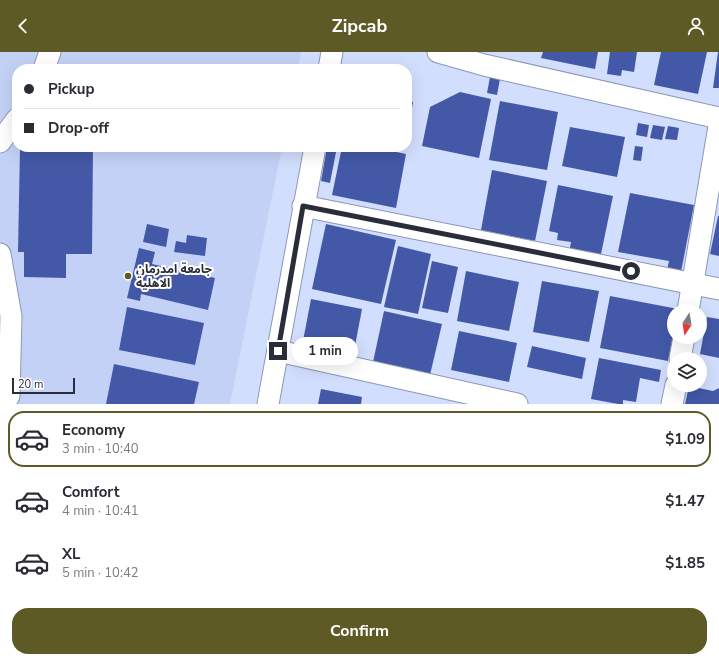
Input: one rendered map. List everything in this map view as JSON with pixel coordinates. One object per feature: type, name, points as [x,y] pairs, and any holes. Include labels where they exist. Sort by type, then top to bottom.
[{"type":"street","points":[[46,64],[50,52]]},
{"type":"street","points":[[330,64],[332,52]]},
{"type":"street","points":[[438,52],[485,58],[719,118]]},
{"type":"street","points":[[0,142],[12,126]]},
{"type":"street","points":[[689,304],[719,126]]},
{"type":"street","points":[[268,404],[313,152]]},
{"type":"street","points":[[303,206],[719,289]]},
{"type":"street","points":[[0,254],[11,316],[9,396],[3,404]]},
{"type":"street","points":[[278,351],[517,404]]},
{"type":"street","points":[[672,404],[675,392]]},
{"type":"shaded area","name":"جامعة امدرمان الاهلية","points":[[0,52],[301,52],[299,64],[12,64],[12,152],[281,152],[230,404],[0,404]]},
{"type":"building","points":[[543,52],[598,52],[595,69],[541,58]]},
{"type":"building","points":[[610,52],[637,52],[634,72],[622,70],[621,76],[607,74]]},
{"type":"building","points":[[661,52],[707,52],[698,94],[654,85]]},
{"type":"building","points":[[718,52],[719,88],[713,88]]},
{"type":"building","points":[[490,77],[500,79],[497,95],[487,93]]},
{"type":"building","points":[[460,92],[491,99],[479,158],[422,146],[430,107]]},
{"type":"building","points":[[500,101],[558,112],[547,170],[489,160]]},
{"type":"building","points":[[638,123],[649,125],[647,137],[636,135]]},
{"type":"building","points":[[653,125],[665,127],[662,140],[650,138]]},
{"type":"building","points":[[668,126],[679,128],[677,140],[665,139]]},
{"type":"building","points":[[570,127],[625,137],[617,177],[562,166]]},
{"type":"building","points":[[635,146],[643,147],[641,161],[633,160]]},
{"type":"building","points":[[20,152],[93,152],[92,254],[66,254],[66,278],[24,277],[24,252],[18,252]]},
{"type":"building","points":[[326,152],[336,152],[330,183],[321,181]]},
{"type":"building","points":[[341,152],[396,152],[406,154],[396,208],[332,195]]},
{"type":"building","points":[[492,170],[547,181],[535,241],[481,230]]},
{"type":"building","points":[[558,185],[613,196],[600,259],[569,253],[571,242],[557,240],[558,233],[549,231]]},
{"type":"building","points":[[630,193],[694,205],[681,272],[667,270],[669,261],[618,252]]},
{"type":"building","points":[[719,216],[719,256],[710,254]]},
{"type":"building","points":[[147,224],[169,229],[166,247],[143,242]]},
{"type":"building","points":[[326,224],[396,240],[381,304],[312,289]]},
{"type":"building","points":[[187,235],[207,238],[205,256],[174,252],[176,241],[186,243]]},
{"type":"building","points":[[398,246],[431,254],[418,314],[384,307]]},
{"type":"building","points":[[139,248],[155,252],[152,264],[215,278],[208,310],[141,294],[140,301],[127,298]]},
{"type":"building","points":[[432,261],[458,267],[448,313],[422,308]]},
{"type":"building","points":[[466,271],[519,282],[509,331],[457,321]]},
{"type":"building","points":[[542,281],[599,291],[589,342],[533,332]]},
{"type":"building","points":[[610,296],[667,307],[667,344],[671,344],[670,352],[667,352],[667,361],[600,348]]},
{"type":"building","points":[[311,299],[362,309],[354,351],[303,341]]},
{"type":"building","points":[[127,307],[204,323],[195,365],[119,350]]},
{"type":"building","points":[[384,311],[442,324],[430,375],[373,362]]},
{"type":"building","points":[[707,317],[719,319],[719,358],[707,355],[707,352],[700,352],[702,344],[707,344]]},
{"type":"building","points":[[459,331],[517,343],[509,382],[451,370]]},
{"type":"building","points":[[532,346],[586,358],[582,379],[527,367]]},
{"type":"building","points":[[599,358],[661,370],[659,382],[640,378],[636,402],[623,400],[623,404],[618,404],[591,399]]},
{"type":"building","points":[[114,364],[199,382],[194,404],[106,404]]},
{"type":"building","points":[[719,388],[719,404],[685,404],[688,392],[707,392],[707,390],[713,391]]},
{"type":"building","points":[[321,389],[362,397],[361,404],[318,404]]},
{"type":"place","name":"جامعة امدرمان الاهلية","points":[[128,276]]},
{"type":"route","points":[[278,351],[303,206],[631,271]]}]
